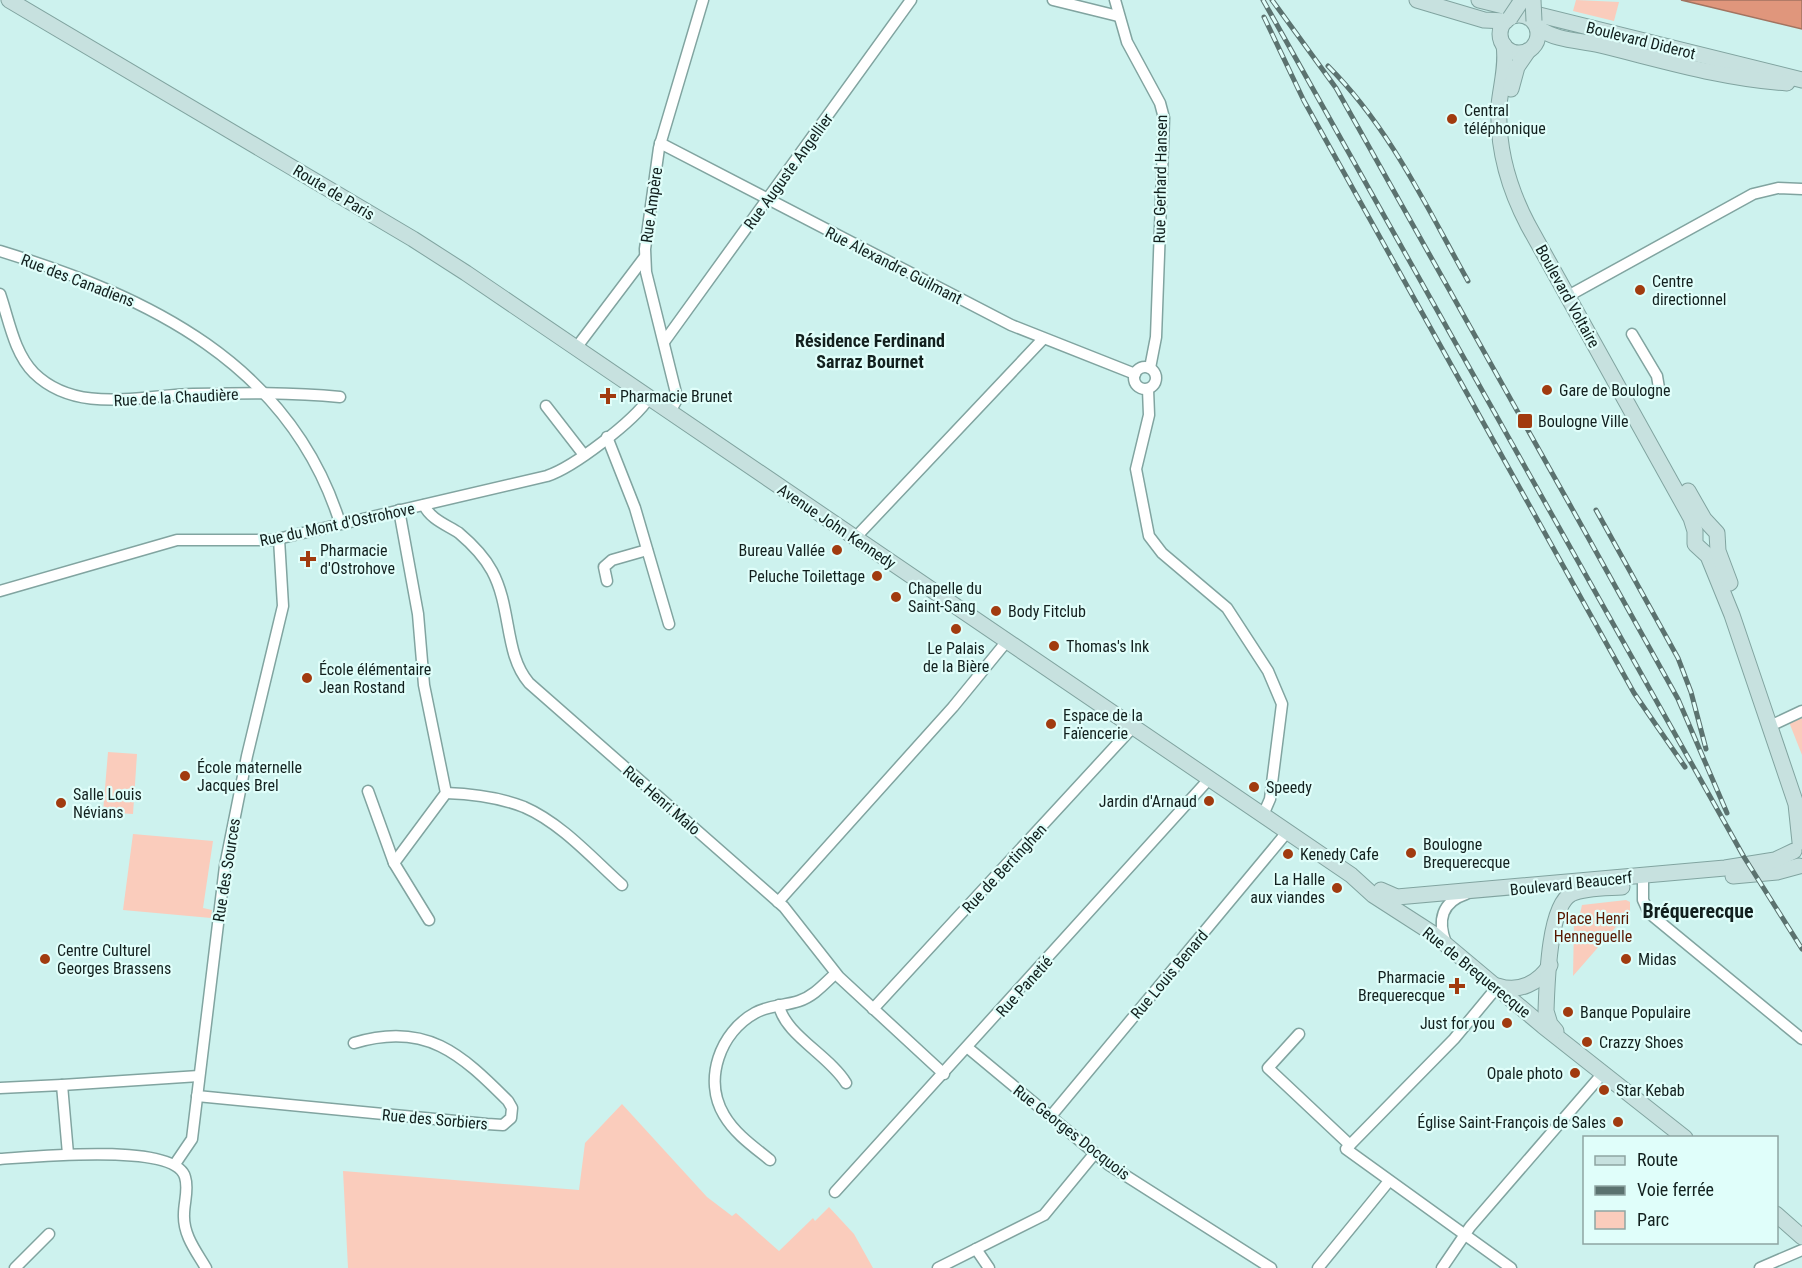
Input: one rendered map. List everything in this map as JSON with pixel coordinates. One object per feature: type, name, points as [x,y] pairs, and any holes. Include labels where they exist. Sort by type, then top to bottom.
[{"type":"street","name":"Route de Paris","points":[[9,0],[413,239],[649,398]]},
{"type":"street","name":"Rue Ampère","points":[[670,412],[676,401],[676,393],[644,258],[660,143],[703,0]]},
{"type":"street","name":"Rue Auguste Angellier","points":[[664,342],[911,0]]},
{"type":"street","points":[[1053,0],[1118,16]]},
{"type":"street","name":"Rue Gerhard Hansen","points":[[1115,0],[1118,16],[1135,58],[1160,102],[1164,118],[1156,342],[1150,368]]},
{"type":"street","points":[[1417,0],[1488,21],[1522,15],[1536,25]]},
{"type":"street","name":"Boulevard Diderot","points":[[1479,0],[1802,82]]},
{"type":"street","points":[[1502,42],[1501,29],[1522,0]]},
{"type":"street","points":[[1466,15],[1516,53],[1531,49],[1538,38],[1533,0]]},
{"type":"street","name":"Boulevard Diderot","points":[[1536,25],[1553,36],[1726,76],[1802,82]]},
{"type":"street","name":"Boulevard Diderot","points":[[1531,49],[1572,40]]},
{"type":"street","name":"Boulevard Voltaire","points":[[1502,42],[1505,62],[1499,118],[1505,170],[1520,210],[1572,294],[1703,528],[1717,533],[1717,543],[1774,725],[1796,804],[1800,858]]},
{"type":"street","name":"Boulevard Voltaire","points":[[1531,49],[1517,67],[1511,87],[1509,120],[1512,157],[1528,205],[1572,294]]},
{"type":"street","name":"Rue Alexandre Guilmant","points":[[660,143],[1042,339],[1135,374]]},
{"type":"street","points":[[1572,294],[1754,194],[1778,188],[1802,189]]},
{"type":"street","name":"Rue des Canadiens","points":[[0,251],[108,288],[159,313],[214,349],[263,393],[312,456],[328,489],[340,522]]},
{"type":"street","points":[[576,348],[644,258]]},
{"type":"street","name":"Rue de la Chaudière","points":[[0,294],[21,356],[39,377],[64,392],[124,401],[183,394],[299,392],[340,397]]},
{"type":"street","points":[[1632,334],[1657,376],[1659,388]]},
{"type":"street","points":[[855,538],[1042,339]]},
{"type":"street","points":[[1140,368],[1150,368],[1157,378],[1155,384],[1148,389],[1137,385],[1135,374],[1140,368]]},
{"type":"street","points":[[1148,389],[1149,415],[1136,469],[1149,536],[1162,553],[1227,608],[1268,671],[1282,704],[1270,799],[1263,815]]},
{"type":"street","name":"Avenue John Kennedy","points":[[649,398],[1263,815]]},
{"type":"street","name":"Rue du Mont d'Ostrohove","points":[[0,591],[177,540],[197,538],[261,542],[279,539],[340,522],[547,476],[565,468],[584,455],[642,408],[649,398]]},
{"type":"street","points":[[546,406],[584,455]]},
{"type":"street","points":[[607,437],[635,508],[669,624]]},
{"type":"street","name":"Rue Henri Malo","points":[[424,505],[429,513],[473,545],[491,569],[507,609],[514,658],[525,678],[778,902],[835,974],[944,1074]]},
{"type":"street","points":[[394,863],[446,793],[424,685],[418,614],[399,510]]},
{"type":"street","name":"Boulevard Voltaire","points":[[1703,528],[1694,541],[1711,562],[1802,791]]},
{"type":"street","name":"Rue des Sources","points":[[175,1164],[192,1139],[228,845],[283,606],[279,539]]},
{"type":"street","points":[[1702,549],[1712,548],[1717,543]]},
{"type":"street","points":[[607,581],[604,571],[609,562],[647,550]]},
{"type":"street","points":[[778,902],[959,701],[1007,641]]},
{"type":"street","points":[[1774,725],[1802,711]]},
{"type":"street","name":"Rue de Bertinghen","points":[[873,1009],[1133,727]]},
{"type":"street","name":"Rue Panetié","points":[[835,1192],[968,1048],[1210,778]]},
{"type":"street","points":[[368,791],[394,863],[429,920]]},
{"type":"street","points":[[446,793],[496,799],[531,810],[556,828],[622,885]]},
{"type":"street","name":"Rue de Brequerecque","points":[[1263,815],[1446,944],[1543,1026],[1567,1042],[1684,1136]]},
{"type":"street","name":"Rue Louis Benard","points":[[1051,1116],[1288,831]]},
{"type":"street","name":"Boulevard Beaucerf","points":[[1554,927],[1559,908],[1567,897],[1575,893],[1642,880],[1779,859],[1800,858]]},
{"type":"street","name":"Boulevard Beaucerf","points":[[1351,875],[1394,897],[1521,888],[1551,882],[1642,880]]},
{"type":"street","points":[[1642,880],[1644,903],[1655,918],[1802,1039]]},
{"type":"street","points":[[1521,888],[1547,889],[1553,892],[1554,927],[1546,1016],[1550,1024],[1567,1042]]},
{"type":"street","points":[[1446,944],[1441,924],[1445,908],[1458,897],[1478,892]]},
{"type":"street","points":[[1511,1268],[1346,1149],[1454,1039],[1498,986],[1513,988],[1527,986],[1541,977],[1550,965]]},
{"type":"street","points":[[770,1160],[739,1133],[726,1118],[717,1096],[715,1075],[721,1052],[737,1027],[758,1011],[809,996],[835,974]]},
{"type":"street","points":[[779,1005],[783,1020],[838,1069],[846,1083]]},
{"type":"street","points":[[1299,1034],[1268,1068],[1350,1145]]},
{"type":"street","name":"Rue des Sorbiers","points":[[197,1096],[487,1124],[503,1125],[512,1118],[512,1108],[508,1101],[465,1059],[446,1047],[402,1037],[371,1038],[354,1043]]},
{"type":"street","name":"Rue Georges Docquois","points":[[968,1048],[1116,1170],[1271,1268]]},
{"type":"street","points":[[1442,1268],[1465,1235],[1604,1072]]},
{"type":"street","points":[[0,1088],[199,1076]]},
{"type":"street","points":[[62,1085],[68,1154]]},
{"type":"street","points":[[938,1268],[1044,1215],[1095,1153]]},
{"type":"street","points":[[0,1159],[68,1154],[160,1160],[175,1164],[185,1178],[186,1230],[206,1268]]},
{"type":"street","points":[[1318,1268],[1389,1181]]},
{"type":"street","points":[[1778,1210],[1802,1226]]},
{"type":"street","points":[[1778,1217],[1802,1237]]},
{"type":"street","points":[[15,1268],[50,1234]]},
{"type":"street","points":[[976,1249],[989,1268]]},
{"type":"street","points":[[1760,1268],[1802,1250]]},
{"type":"green space","points":[[1576,0],[1619,2],[1614,21],[1573,11]]},
{"type":"green space","points":[[1802,715],[1802,755],[1789,722]]},
{"type":"green space","points":[[108,752],[137,754],[133,814],[103,812]]},
{"type":"green space","points":[[133,834],[213,841],[203,908],[212,910],[211,918],[123,910]]},
{"type":"green space","name":"Place Henri Henneguelle","points":[[1626,900],[1630,902],[1630,916],[1621,921],[1573,976],[1574,922],[1580,914],[1582,905]]},
{"type":"green space","points":[[622,1104],[707,1197],[732,1216],[736,1213],[779,1251],[813,1218],[815,1221],[829,1207],[854,1234],[873,1268],[348,1268],[343,1171],[579,1190],[585,1143]]},
{"type":"shaded area","points":[[1681,0],[1802,0],[1802,29]]},
{"type":"railway","points":[[1263,0],[1744,857],[1802,949]]},
{"type":"railway","points":[[1272,0],[1336,88],[1570,505],[1678,699],[1727,813]]},
{"type":"railway","points":[[1264,17],[1304,101],[1634,693],[1685,767]]},
{"type":"railway","points":[[1328,66],[1350,90],[1388,141],[1422,196],[1468,281]]},
{"type":"railway","points":[[1596,510],[1678,658],[1691,692],[1706,749]]},
{"type":"place","name":"Central téléphonique","points":[[1452,119]]},
{"type":"place","name":"Centre directionnel","points":[[1640,290]]},
{"type":"place","name":"Gare de Boulogne","points":[[1547,390]]},
{"type":"place","name":"Pharmacie Brunet","points":[[608,396]]},
{"type":"place","name":"Boulogne Ville","points":[[1525,421]]},
{"type":"place","name":"Bureau Vallée","points":[[837,550]]},
{"type":"place","name":"Pharmacie d'Ostrohove","points":[[308,559]]},
{"type":"place","name":"Peluche Toilettage","points":[[877,576]]},
{"type":"place","name":"Chapelle du Saint-Sang","points":[[896,597]]},
{"type":"place","name":"Body Fitclub","points":[[996,611]]},
{"type":"place","name":"Le Palais de la Bière","points":[[956,629]]},
{"type":"place","name":"Thomas's Ink","points":[[1054,646]]},
{"type":"place","name":"École élémentaire Jean Rostand","points":[[307,678]]},
{"type":"place","name":"Espace de la Faïencerie","points":[[1051,724]]},
{"type":"place","name":"École maternelle Jacques Brel","points":[[185,776]]},
{"type":"place","name":"Speedy","points":[[1254,787]]},
{"type":"place","name":"Jardin d'Arnaud","points":[[1209,801]]},
{"type":"place","name":"Salle Louis Névians","points":[[61,803]]},
{"type":"place","name":"Boulogne Brequerecque","points":[[1411,853]]},
{"type":"place","name":"Kenedy Cafe","points":[[1288,854]]},
{"type":"place","name":"La Halle aux viandes","points":[[1337,888]]},
{"type":"place","name":"Centre Culturel Georges Brassens","points":[[45,959]]},
{"type":"place","name":"Midas","points":[[1626,959]]},
{"type":"place","name":"Pharmacie Brequerecque","points":[[1457,986]]},
{"type":"place","name":"Banque Populaire","points":[[1568,1012]]},
{"type":"place","name":"Just for you","points":[[1507,1023]]},
{"type":"place","name":"Crazzy Shoes","points":[[1587,1042]]},
{"type":"place","name":"Opale photo","points":[[1575,1073]]},
{"type":"place","name":"Star Kebab","points":[[1604,1090]]},
{"type":"place","name":"Église Saint-François de Sales","points":[[1618,1122]]},
{"type":"district","name":"Résidence Ferdinand Sarraz Bournet","points":[[870,351]]},
{"type":"district","name":"Bréquerecque","points":[[1698,911]]}]
